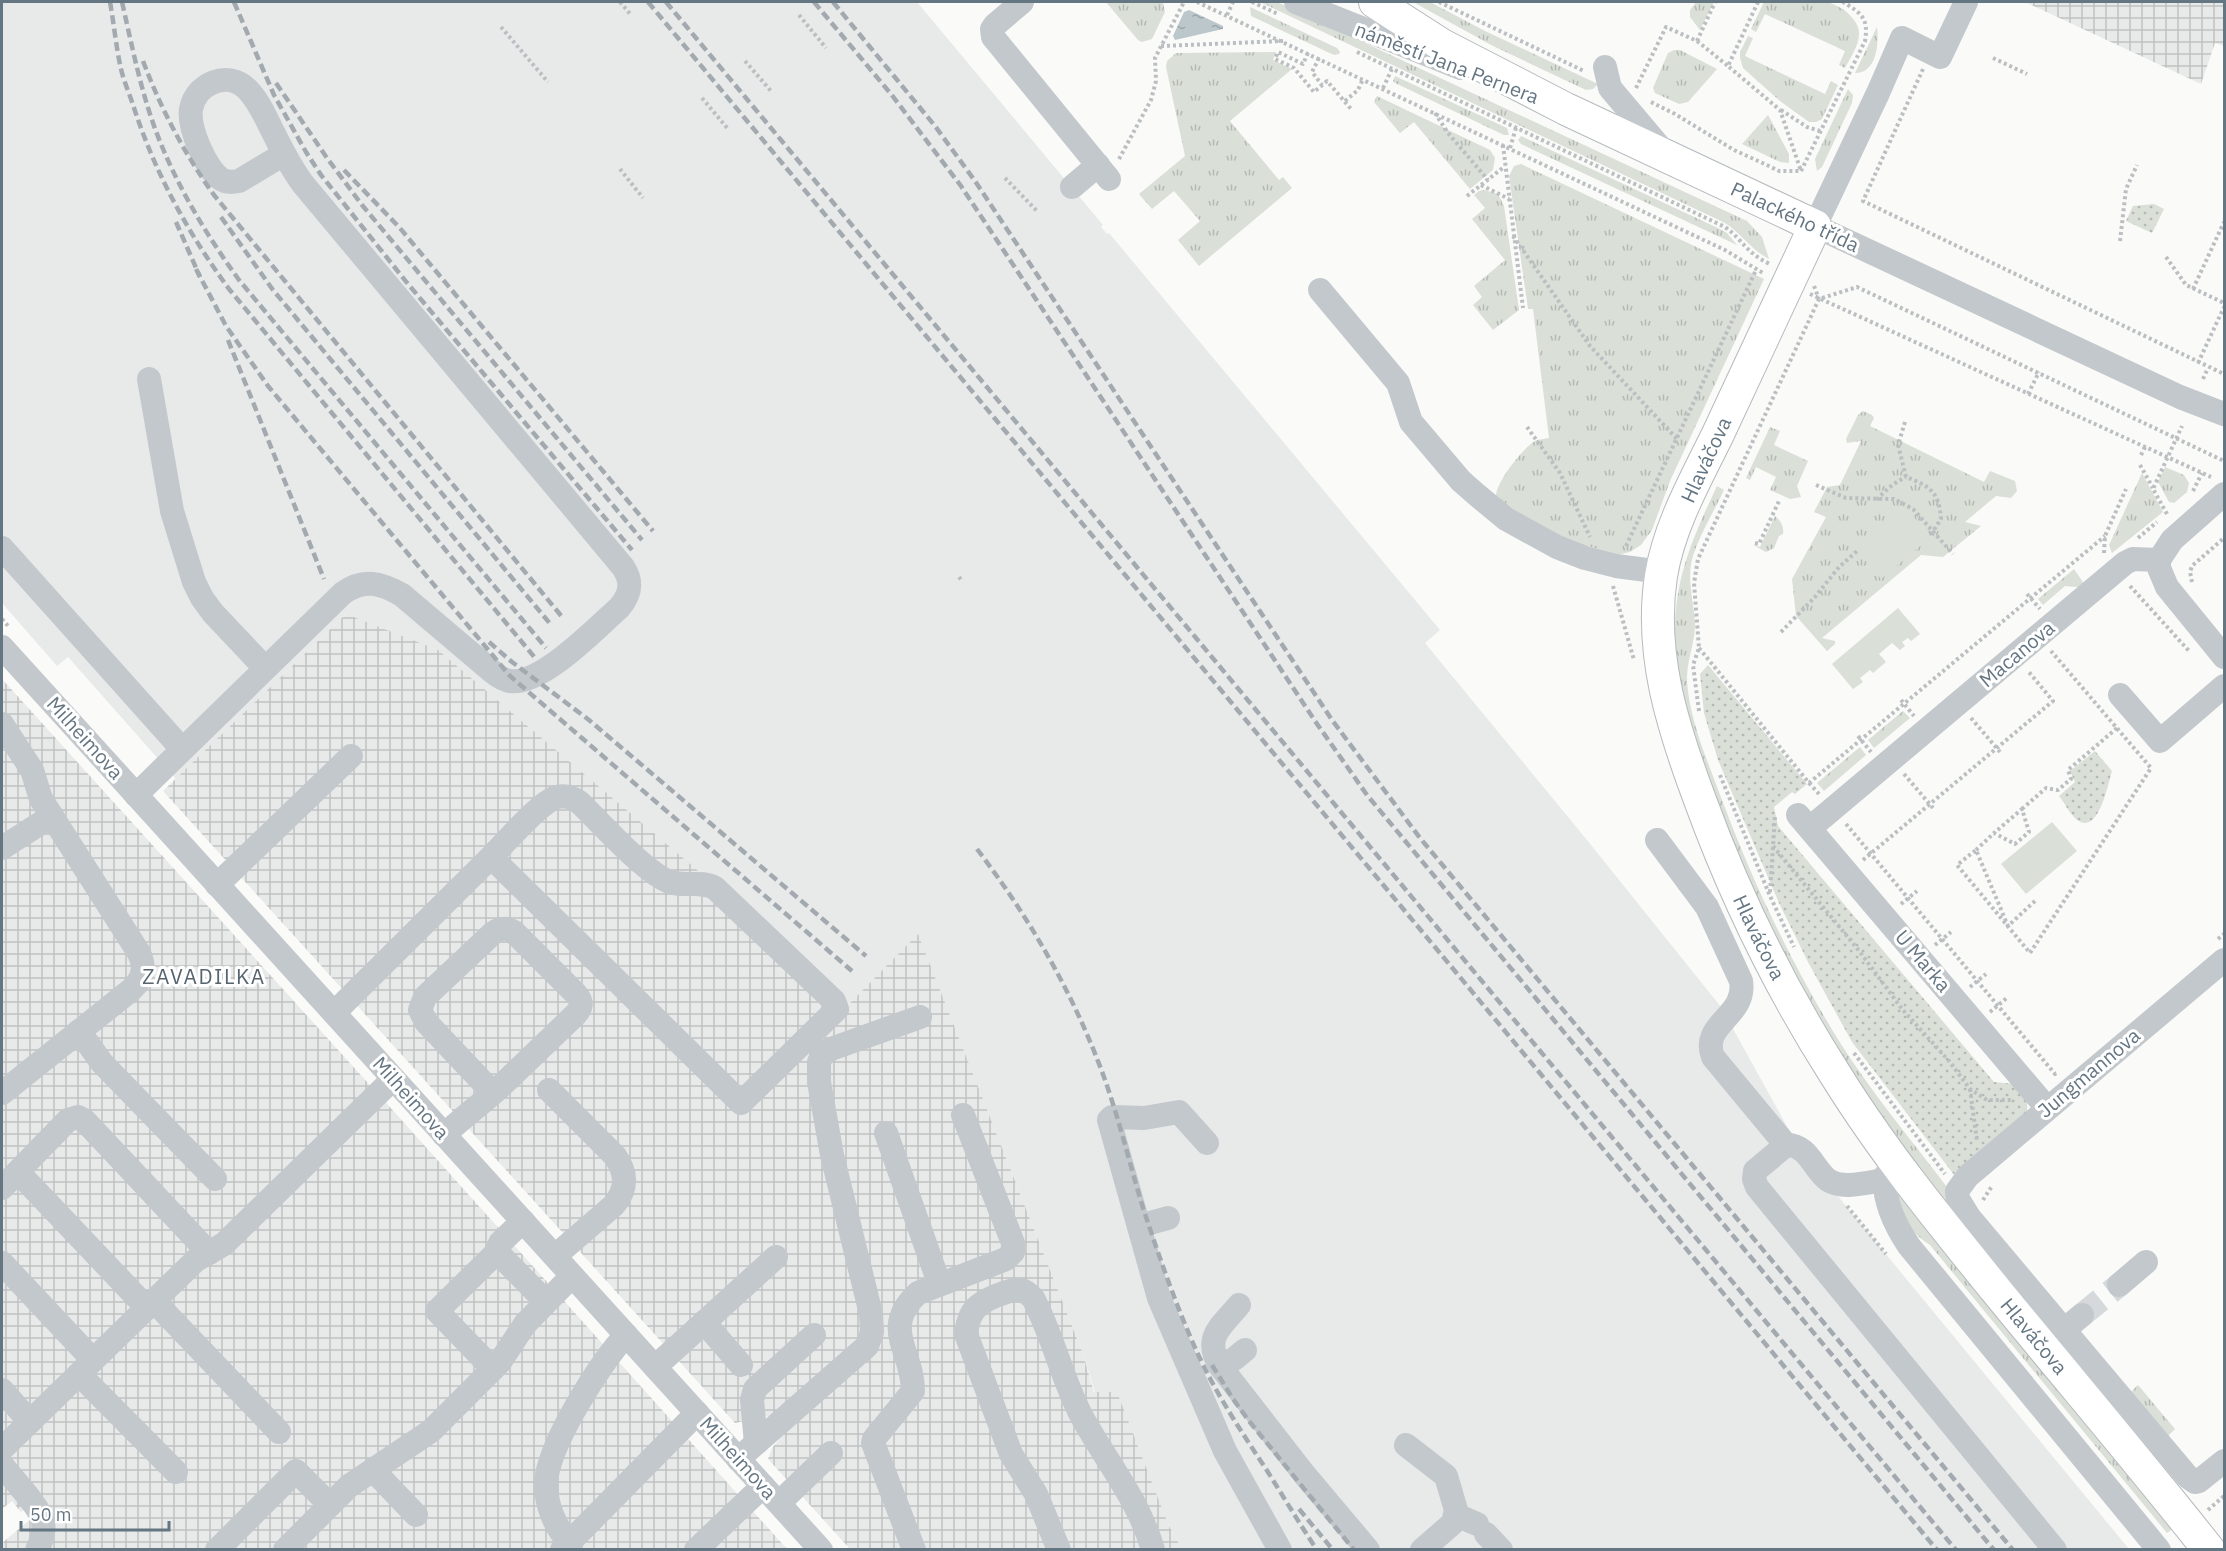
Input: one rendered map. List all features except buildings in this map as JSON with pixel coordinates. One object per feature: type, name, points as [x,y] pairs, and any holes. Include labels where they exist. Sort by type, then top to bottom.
[{"type":"main road","name":"Palackého třída","points":[[1375,2],[1442,45],[1566,109],[1815,226]]},
{"type":"main road","name":"Hlaváčova","points":[[1815,226],[1674,531],[1662,572],[1658,621],[1664,686],[1676,730],[1709,825],[1744,907],[1779,978],[1890,1172],[1942,1223],[2209,1550]]},
{"type":"street","points":[[1022,2],[995,25],[992,29],[993,37],[1103,172],[1072,187]]},
{"type":"street","points":[[1815,226],[1878,93],[1903,32],[1940,57],[1966,2]]},
{"type":"street","name":"náměstí Jana Pernera","points":[[1290,9],[1566,109]]},
{"type":"street","points":[[1606,75],[1617,97],[1667,156]]},
{"type":"street","points":[[136,795],[352,586],[375,583],[389,587],[402,595],[494,673],[502,679],[515,682],[533,677],[549,668],[619,608],[630,589],[630,581],[623,567],[314,199],[284,154]]},
{"type":"street","name":"Palackého třída","points":[[1815,226],[2180,397],[2224,414]]},
{"type":"street","points":[[1320,290],[1398,383],[1411,422],[1461,481],[1506,519],[1530,533],[1585,558],[1616,566],[1662,572]]},
{"type":"street","points":[[149,379],[172,512],[194,582],[213,613],[265,668]]},
{"type":"street","points":[[2218,486],[2172,540],[2160,560],[2161,577],[2167,587],[2224,657]]},
{"type":"street","points":[[2,548],[182,750]]},
{"type":"street","name":"Macanova","points":[[1804,821],[1833,809],[2125,563],[2133,559],[2160,560]]},
{"type":"street","name":"Milheimova","points":[[2,647],[697,1413],[747,1451],[771,1495],[821,1550]]},
{"type":"street","points":[[2120,695],[2160,741],[2224,686]]},
{"type":"street","points":[[2,724],[32,770],[41,799],[139,953],[143,965],[142,975],[135,986],[2,1093]]},
{"type":"street","points":[[217,885],[351,756]]},
{"type":"street","points":[[334,1013],[491,857],[550,800],[562,796],[573,798],[645,866],[661,878],[677,884],[704,884],[715,888],[834,1001],[837,1009],[741,1103],[491,857]]},
{"type":"street","points":[[2,848],[52,816]]},
{"type":"street","name":"U Marka","points":[[1804,821],[2047,1108]]},
{"type":"street","points":[[1657,840],[1707,907],[1741,981],[1740,1000],[1709,1041],[1713,1057],[1786,1145],[1800,1148],[1829,1181],[1845,1185],[1890,1172],[1891,1212],[1916,1256],[2158,1550]]},
{"type":"street","points":[[444,1135],[493,1093],[576,1014],[582,1003],[576,994],[513,932],[507,929],[496,931],[476,949],[425,997],[420,1010],[426,1022],[493,1093]]},
{"type":"street","name":"Jungmannova","points":[[1958,1191],[1968,1176],[2047,1108],[2220,950]]},
{"type":"street","points":[[747,1451],[867,1346],[872,1337],[871,1314],[832,1155],[818,1070],[820,1057],[831,1049],[920,1017]]},
{"type":"street","points":[[79,1032],[102,1063],[215,1179]]},
{"type":"street","points":[[2,1449],[196,1260],[224,1244],[393,1079]]},
{"type":"street","points":[[549,1090],[615,1156],[621,1164],[624,1180],[623,1190],[614,1205],[555,1256]]},
{"type":"street","points":[[1207,1143],[1179,1112],[1144,1118],[1110,1118],[1110,1127],[1159,1298],[1234,1469],[1280,1550]]},
{"type":"street","points":[[914,1550],[873,1443],[913,1391],[898,1326],[910,1300],[918,1293],[1006,1259],[1013,1252],[1012,1243],[963,1115]]},
{"type":"street","points":[[209,1253],[82,1118],[75,1117],[68,1120],[10,1180],[150,1305],[279,1432]]},
{"type":"street","points":[[886,1133],[939,1283]]},
{"type":"street","points":[[1786,1145],[1755,1171],[1754,1179],[1757,1186],[2055,1550]]},
{"type":"street","name":"Hlaváčova","points":[[1958,1191],[1958,1199],[1969,1217],[2073,1323],[2188,1477],[2195,1482],[2203,1479],[2224,1461]]},
{"type":"street","points":[[1139,1226],[1168,1218]]},
{"type":"street","points":[[493,1369],[437,1311],[497,1252],[500,1243],[523,1221]]},
{"type":"street","points":[[497,1252],[546,1302]]},
{"type":"street","points":[[655,1367],[776,1257]]},
{"type":"street","points":[[2119,1285],[2146,1262]]},
{"type":"street","points":[[2,1263],[86,1367],[176,1472]]},
{"type":"street","points":[[285,1550],[349,1486],[431,1431],[493,1369],[525,1324],[573,1276]]},
{"type":"street","points":[[1059,1550],[1036,1494],[1011,1454],[966,1334],[970,1316],[975,1309],[987,1300],[1014,1290],[1021,1290],[1033,1298],[1081,1415],[1134,1502],[1153,1550]]},
{"type":"street","points":[[1239,1305],[1214,1338],[1212,1345],[1218,1362],[1304,1474],[1368,1550]]},
{"type":"street","points":[[704,1322],[741,1365]]},
{"type":"street","points":[[626,1335],[611,1352],[584,1396],[563,1434],[548,1471],[546,1485],[553,1516],[566,1546],[697,1413]]},
{"type":"street","points":[[747,1451],[755,1389],[814,1335]]},
{"type":"street","points":[[1191,1372],[1234,1359],[1245,1350]]},
{"type":"street","points":[[2,1390],[30,1422]]},
{"type":"street","points":[[1406,1445],[1446,1476],[1480,1531]]},
{"type":"street","points":[[696,1550],[831,1453]]},
{"type":"street","points":[[2,1465],[39,1511],[43,1522],[43,1533],[36,1550]]},
{"type":"street","points":[[373,1470],[416,1515]]},
{"type":"street","points":[[217,1550],[296,1471],[330,1505]]},
{"type":"street","points":[[1422,1550],[1449,1527],[1480,1531]]},
{"type":"path","points":[[620,2],[632,15]]},
{"type":"path","points":[[1103,172],[1151,100],[1155,89],[1155,58],[1184,2]]},
{"type":"path","points":[[1197,2],[1729,251],[1763,273]]},
{"type":"path","points":[[1227,15],[1233,2]]},
{"type":"path","points":[[1252,2],[1290,9]]},
{"type":"path","points":[[1439,2],[1606,75],[1633,94],[1666,27],[1697,41],[1780,110],[1807,127],[1821,131]]},
{"type":"path","points":[[1697,41],[1715,2]]},
{"type":"path","points":[[1728,66],[1758,2]]},
{"type":"path","points":[[1801,171],[1865,41],[1867,27],[1863,18],[1856,10],[1843,2]]},
{"type":"path","points":[[799,15],[826,48]]},
{"type":"path","points":[[501,27],[548,82]]},
{"type":"path","points":[[1161,46],[1283,41]]},
{"type":"path","points":[[1349,48],[1725,227],[1750,253],[1766,262]]},
{"type":"path","points":[[1308,53],[1303,64],[1278,52],[1275,59],[1294,68],[1314,92],[1327,81],[1352,109]]},
{"type":"path","points":[[1931,52],[1863,201],[2224,374]]},
{"type":"path","points":[[1319,58],[1312,72],[1322,86]]},
{"type":"path","points":[[1993,58],[2027,74]]},
{"type":"path","points":[[745,61],[771,92]]},
{"type":"path","points":[[1383,88],[1392,69]]},
{"type":"path","points":[[1345,101],[1358,90],[1363,79]]},
{"type":"path","points":[[702,98],[728,129]]},
{"type":"path","points":[[1643,99],[1675,114],[1734,150],[1779,171],[1801,171]]},
{"type":"path","points":[[1780,110],[1801,171]]},
{"type":"path","points":[[1434,112],[1448,133],[1488,180]]},
{"type":"path","points":[[1510,148],[1516,128]]},
{"type":"path","points":[[1503,145],[1523,308]]},
{"type":"path","points":[[2120,241],[2126,189],[2137,165]]},
{"type":"path","points":[[1467,196],[1505,166]]},
{"type":"path","points":[[620,169],[644,198]]},
{"type":"path","points":[[1005,178],[1037,211]]},
{"type":"path","points":[[1481,185],[1509,199]]},
{"type":"path","points":[[2193,289],[2224,222]]},
{"type":"path","points":[[1513,236],[1590,346],[1677,439]]},
{"type":"path","points":[[2166,257],[2184,283],[2224,305],[2198,363]]},
{"type":"path","points":[[1616,566],[1756,270]]},
{"type":"path","points":[[1813,283],[1820,299],[2202,473],[2218,486]]},
{"type":"path","points":[[1700,717],[1693,665],[1699,648],[1694,583],[1698,559],[1820,299],[1857,286],[2224,461]]},
{"type":"path","points":[[2203,378],[2208,368]]},
{"type":"path","points":[[2028,394],[2039,372]]},
{"type":"path","points":[[1905,422],[1898,445],[1906,477]]},
{"type":"path","points":[[2153,489],[2182,426]]},
{"type":"path","points":[[1527,427],[1560,473],[1591,539]]},
{"type":"path","points":[[2141,455],[2145,447]]},
{"type":"path","points":[[2140,465],[2167,514]]},
{"type":"path","points":[[2192,493],[2202,473]]},
{"type":"path","points":[[1877,500],[1896,481],[1906,477],[1925,485],[1938,501],[1941,519],[1930,536]]},
{"type":"path","points":[[1816,485],[1846,498],[1894,499],[1913,509],[1953,554]]},
{"type":"path","points":[[2104,560],[2105,536],[2126,489]]},
{"type":"path","points":[[1755,543],[1758,544],[1779,501]]},
{"type":"path","points":[[2135,541],[2175,507]]},
{"type":"path","points":[[1809,783],[2105,536]]},
{"type":"path","points":[[2194,587],[2190,572],[2192,566],[2224,538]]},
{"type":"path","points":[[1781,632],[1815,597],[1839,567],[1857,551]]},
{"type":"path","points":[[2084,555],[2094,557]]},
{"type":"path","points":[[2126,585],[2132,586],[2192,655]]},
{"type":"path","points":[[1699,648],[1809,783],[2055,1074],[2061,1069]]},
{"type":"path","points":[[2048,648],[2117,728],[2151,768],[2030,953],[1957,865],[2046,788],[2058,790],[2071,779],[2068,770],[2117,728]]},
{"type":"path","points":[[1870,853],[1931,806],[2053,701],[2025,668]]},
{"type":"path","points":[[1959,703],[1998,750]]},
{"type":"path","points":[[1892,759],[1931,806]]},
{"type":"path","points":[[1719,772],[1770,896],[1799,957]]},
{"type":"path","points":[[1994,833],[2015,844],[2029,832],[2022,809]]},
{"type":"path","points":[[1770,896],[1775,815],[1784,826],[1804,821]]},
{"type":"path","points":[[1773,846],[1860,952],[1902,1009],[1949,1061],[1970,1089],[1987,1100],[2011,1100],[2029,1087]]},
{"type":"path","points":[[1976,850],[2008,926]]},
{"type":"path","points":[[2008,926],[2035,901]]},
{"type":"path","points":[[2220,950],[2224,934]]},
{"type":"path","points":[[1853,1051],[1958,1191]]},
{"type":"path","points":[[1970,1089],[1978,1148],[1987,1160]]},
{"type":"path","points":[[2208,1510],[2224,1496]]},
{"type":"shaded area","points":[[2,2],[917,2],[1103,225],[1101,227],[1107,234],[1109,233],[1440,630],[1425,643],[1721,1007],[1800,1150],[2129,1549],[1182,1549],[1095,1392],[1083,1354],[918,935],[847,1006],[346,614],[176,779],[68,657],[57,666],[2,603]]},
{"type":"shaded area","points":[[2025,2],[2224,2],[2224,46],[2215,43],[2201,84]]},
{"type":"shaded area","points":[[346,614],[438,650],[729,897],[847,1006],[918,934],[1083,1354],[1094,1392],[1117,1392],[1168,1524],[1182,1549],[850,1549],[768,1459],[772,1448],[784,1434],[769,1416],[735,1423],[163,791]]},
{"type":"shaded area","points":[[2,679],[787,1549],[2,1549],[2,1543],[32,1518],[25,1509],[21,1512],[12,1501],[2,1509]]},
{"type":"green space","points":[[1106,2],[1163,2],[1165,12],[1152,39],[1142,42]]},
{"type":"green space","points":[[1260,2],[1277,2],[1747,221],[1762,237],[1769,259],[1756,251],[1725,223]]},
{"type":"green space","points":[[1413,2],[1430,2],[1485,31],[1598,84],[1593,89],[1586,90],[1493,46]]},
{"type":"green space","points":[[1696,2],[1714,2],[1700,30],[1690,17],[1690,10]]},
{"type":"green space","points":[[1764,2],[1825,2],[1836,5],[1847,13],[1856,23],[1859,38],[1845,68],[1839,65],[1845,51],[1765,14],[1756,32],[1751,29]]},
{"type":"green space","points":[[1250,7],[1337,48],[1339,54],[1334,55],[1251,16]]},
{"type":"green space","points":[[1877,27],[1877,49],[1872,63],[1862,72],[1855,73]]},
{"type":"green space","points":[[1748,36],[1753,38],[1745,56],[1825,94],[1831,81],[1838,85],[1822,119],[1809,122],[1780,101],[1743,68],[1740,52]]},
{"type":"green space","points":[[1680,50],[1717,69],[1688,102],[1679,104],[1655,93],[1653,88],[1668,53]]},
{"type":"green space","points":[[1276,52],[1273,60],[1292,69],[1230,121],[1279,180],[1283,177],[1292,188],[1199,266],[1178,240],[1200,221],[1174,191],[1152,209],[1139,194],[1185,156],[1166,67],[1167,61],[1176,53]]},
{"type":"green space","points":[[1395,76],[1507,128],[1509,135],[1504,135],[1395,83],[1393,81]]},
{"type":"green space","points":[[1848,89],[1853,95],[1852,103],[1822,167],[1817,171],[1815,159]]},
{"type":"green space","points":[[1377,96],[1490,150],[1495,158],[1493,170],[1470,189],[1414,122],[1400,133],[1374,102]]},
{"type":"green space","points":[[1768,115],[1789,154],[1789,163],[1780,162],[1742,144]]},
{"type":"green space","points":[[1521,136],[1720,229],[1727,233],[1737,245],[1521,144],[1518,140]]},
{"type":"green space","points":[[1521,164],[1764,279],[1670,481],[1652,530],[1641,545],[1630,552],[1617,555],[1560,538],[1520,517],[1496,496],[1500,482],[1524,451],[1535,441],[1549,438],[1533,309],[1528,309],[1509,176],[1514,166]]},
{"type":"green space","points":[[1484,190],[1498,194],[1504,206],[1519,310],[1493,330],[1473,305],[1482,297],[1474,286],[1505,260],[1472,219],[1485,208],[1474,195]]},
{"type":"green space","points":[[2154,204],[2164,209],[2152,233],[2126,221],[2133,206]]},
{"type":"green space","points":[[1863,411],[1874,418],[1870,426],[1984,482],[1990,471],[2015,481],[2017,491],[2011,498],[1996,496],[1965,522],[1981,526],[1943,557],[1921,555],[1822,638],[1835,641],[1835,644],[1827,651],[1796,616],[1792,579],[1826,517],[1814,512],[1827,487],[1840,485],[1861,441],[1847,443],[1846,439],[1858,415]]},
{"type":"green space","points":[[1770,427],[1780,431],[1774,445],[1808,461],[1797,486],[1801,497],[1790,499],[1770,490],[1776,477],[1756,467],[1750,480],[1746,478]]},
{"type":"green space","points":[[2165,467],[2184,475],[2189,483],[2187,492],[2174,503],[2169,502],[2158,482]]},
{"type":"green space","points":[[2142,473],[2163,512],[2112,553],[2109,545]]},
{"type":"green space","points":[[1717,486],[1724,490],[1696,548],[1690,573],[1695,624],[1687,682],[1700,742],[1747,862],[1774,923],[1805,983],[1839,1041],[1865,1079],[1950,1191],[1957,1220],[1868,1100],[1799,986],[1741,866],[1696,745],[1684,705],[1677,665],[1676,605],[1688,553]]},
{"type":"green space","points":[[1905,507],[1931,537],[1881,579],[1856,549]]},
{"type":"green space","points":[[1775,516],[1782,524],[1783,534],[1779,536],[1774,548],[1766,552],[1753,545],[1760,547]]},
{"type":"green space","points":[[2074,569],[2087,588],[2065,586],[2043,605],[2038,599]]},
{"type":"green space","points":[[1898,608],[1920,634],[1911,641],[1908,638],[1902,642],[1905,646],[1900,650],[1892,643],[1879,654],[1886,662],[1873,673],[1870,670],[1860,678],[1863,682],[1853,689],[1832,664]]},
{"type":"green space","points":[[1708,665],[1807,784],[1795,794],[1792,792],[1774,807],[1778,826],[1994,1082],[2015,1084],[2025,1098],[2026,1115],[1955,1176],[1852,1042],[1809,964],[1779,903],[1718,760],[1704,713],[1700,674]]},
{"type":"green space","points":[[1903,711],[1910,718],[1874,748],[1868,740]]},
{"type":"green space","points":[[1860,747],[1866,755],[1824,791],[1817,783]]},
{"type":"green space","points":[[2095,751],[2112,771],[2101,807],[2096,816],[2084,823],[2074,817],[2059,796],[2075,782],[2070,771]]},
{"type":"green space","points":[[2052,822],[2077,851],[2026,894],[2001,864]]},
{"type":"green space","points":[[1895,1187],[2174,1528],[2167,1533],[1930,1245],[1910,1227]]},
{"type":"green space","points":[[2138,1385],[2175,1429],[2168,1436],[2131,1392]]},
{"type":"water","points":[[1189,10],[1223,26],[1223,29],[1175,40],[1173,36],[1184,12]]},
{"type":"tunnel","points":[[2082,1315],[2119,1285]]},
{"type":"railway","points":[[110,2],[125,84],[152,157],[174,203],[200,247],[229,289],[536,659]]},
{"type":"railway","points":[[122,2],[138,74],[154,127],[177,180],[217,248],[239,280],[546,648]]},
{"type":"railway","points":[[234,2],[274,95],[321,175],[408,284],[632,550]]},
{"type":"railway","points":[[648,2],[1937,1550]]},
{"type":"railway","points":[[666,2],[1956,1550]]},
{"type":"railway","points":[[814,2],[891,94],[961,186],[1315,721],[1367,795],[1994,1550]]},
{"type":"railway","points":[[833,2],[935,126],[975,181],[1332,720],[1420,838],[2013,1550]]},
{"type":"railway","points":[[143,61],[174,130],[214,195],[563,618]]},
{"type":"railway","points":[[276,83],[362,205],[642,540]]},
{"type":"railway","points":[[344,170],[399,227],[653,531]]},
{"type":"railway","points":[[221,217],[273,290],[552,626]]},
{"type":"railway","points":[[176,222],[200,277]]},
{"type":"railway","points":[[196,269],[226,326],[268,386],[510,676],[852,971]]},
{"type":"railway","points":[[228,340],[324,579]]},
{"type":"railway","points":[[489,642],[589,720],[866,956]]},
{"type":"railway","points":[[977,849],[1014,900],[1047,954],[1089,1039],[1113,1103],[1143,1208],[1162,1263],[1204,1368],[1229,1412],[1317,1550]]},
{"type":"railway","points":[[1212,1365],[1249,1421],[1354,1550]]},
{"type":"railway","points":[[1299,1509],[1333,1550]]},
{"type":"district","name":"ZAVADILKA","points":[[204,977]]}]
